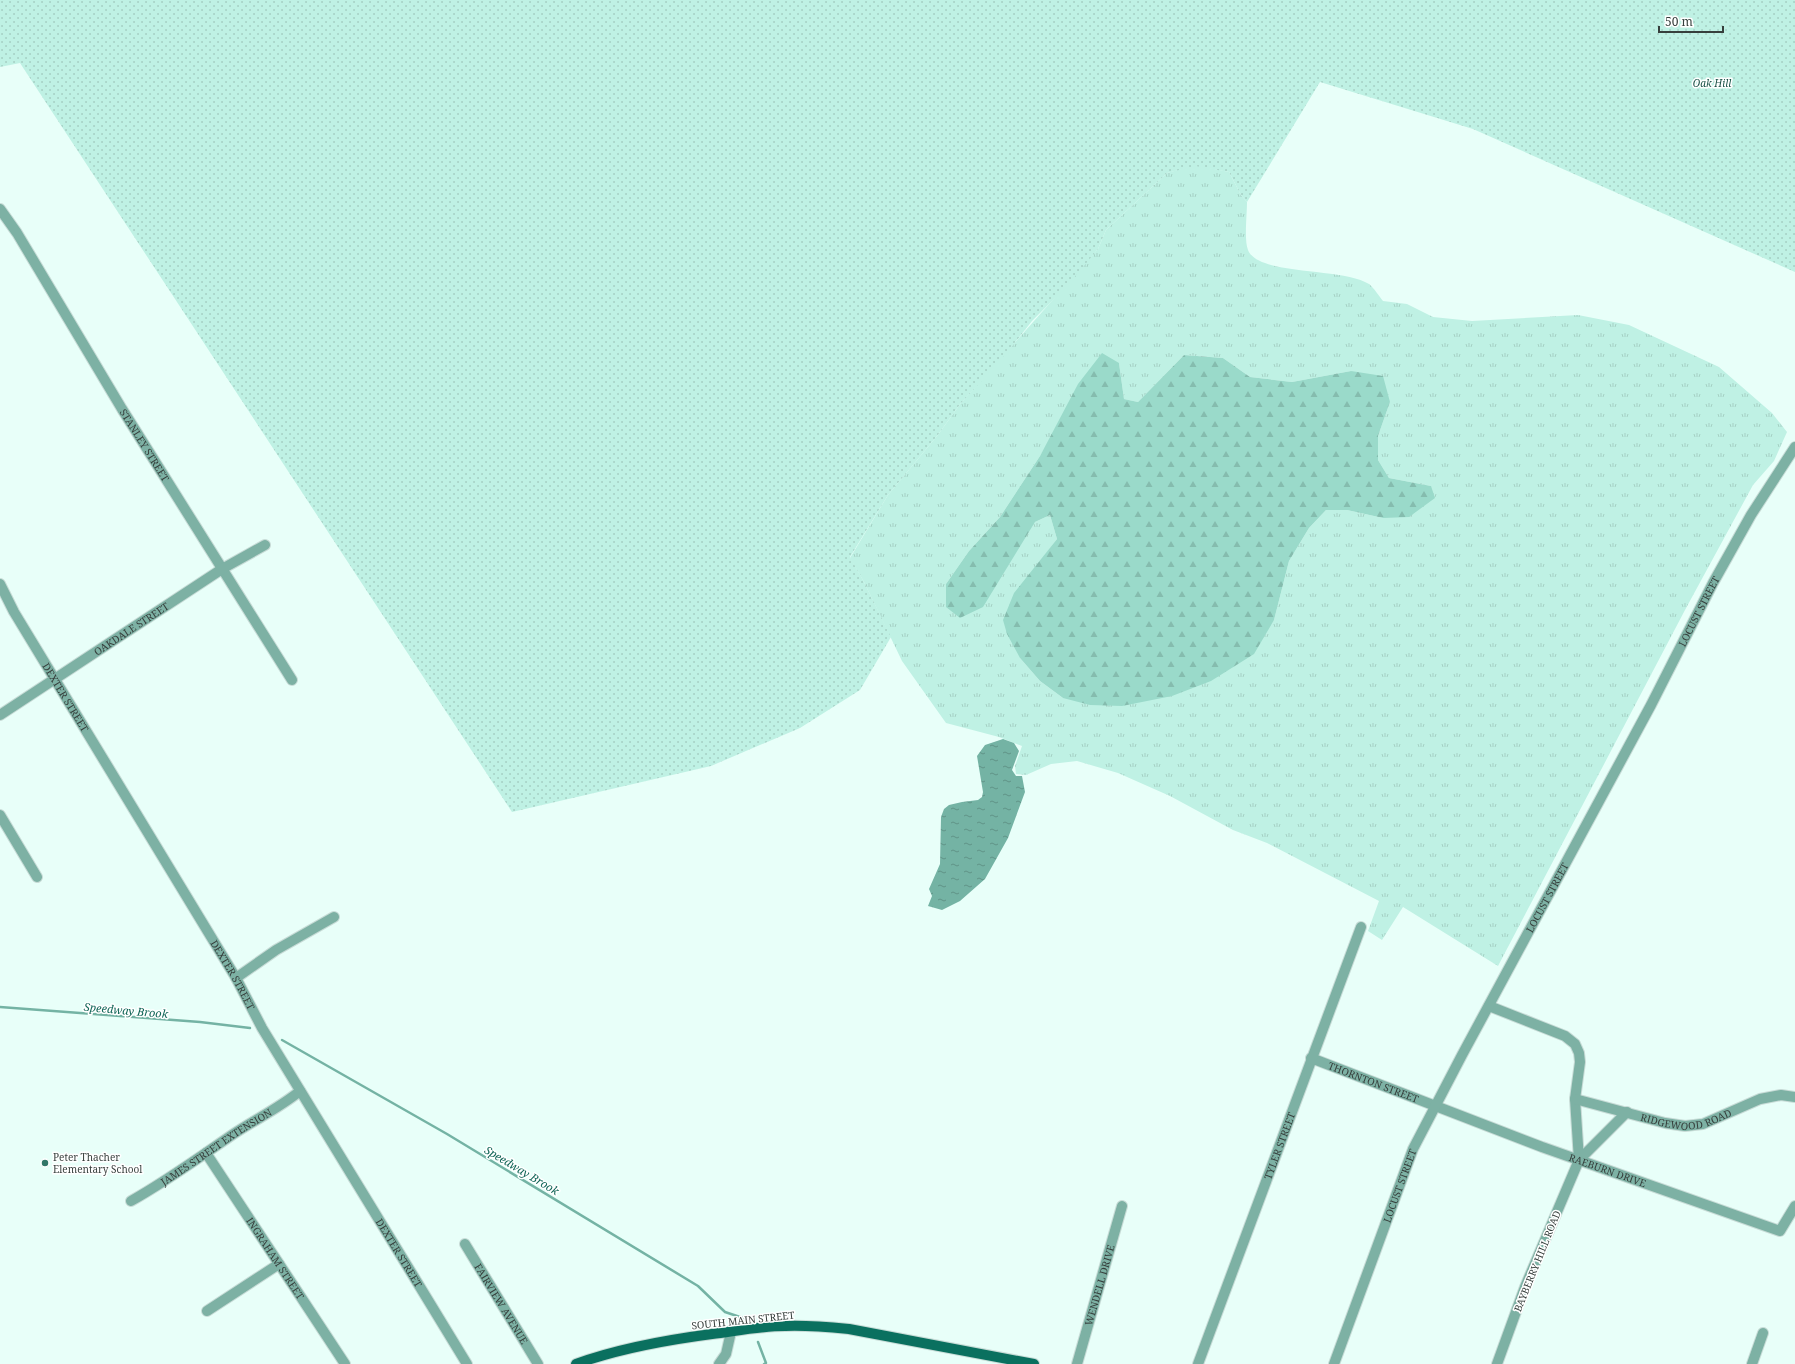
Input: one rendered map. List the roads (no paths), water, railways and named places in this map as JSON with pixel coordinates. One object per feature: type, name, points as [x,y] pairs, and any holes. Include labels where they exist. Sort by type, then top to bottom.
[{"type":"main road","name":"SOUTH MAIN STREET","points":[[576,1364],[602,1354],[642,1345],[784,1326],[849,1329],[1034,1364]]},
{"type":"street","name":"STANLEY STREET","points":[[0,209],[56,298],[122,409],[292,680]]},
{"type":"street","name":"LOCUST STREET","points":[[1334,1364],[1401,1180],[1414,1149],[1436,1105],[1651,705],[1713,583],[1751,515],[1795,447]]},
{"type":"street","name":"OAKDALE STREET","points":[[0,716],[222,568],[265,545]]},
{"type":"street","name":"DEXTER STREET","points":[[0,584],[14,612],[236,978],[262,1028],[467,1364]]},
{"type":"street","points":[[0,816],[37,877]]},
{"type":"street","points":[[236,978],[276,950],[334,917]]},
{"type":"street","name":"TYLER STREET","points":[[1198,1364],[1311,1058],[1361,928]]},
{"type":"street","name":"BAYBERRY HILL ROAD","points":[[1488,1006],[1565,1036],[1575,1044],[1579,1053],[1580,1062],[1575,1099],[1580,1160]]},
{"type":"street","name":"THORNTON STREET","points":[[1311,1058],[1436,1105]]},
{"type":"street","name":"JAMES STREET EXTENSION","points":[[131,1201],[151,1190],[230,1136],[282,1106],[300,1091]]},
{"type":"street","name":"RIDGEWOOD ROAD","points":[[1575,1099],[1665,1123],[1685,1126],[1703,1124],[1760,1099],[1780,1095],[1795,1097]]},
{"type":"street","name":"RAEBURN DRIVE","points":[[1436,1105],[1542,1147],[1780,1231],[1795,1206]]},
{"type":"street","name":"BAYBERRY HILL ROAD","points":[[1497,1364],[1525,1287],[1580,1160],[1627,1112]]},
{"type":"street","name":"INGRAHAM STREET","points":[[206,1153],[345,1364]]},
{"type":"street","name":"WENDELL DRIVE","points":[[1077,1364],[1122,1206]]},
{"type":"street","name":"FAIRVIEW AVENUE","points":[[465,1244],[538,1364]]},
{"type":"street","points":[[207,1311],[279,1264]]},
{"type":"street","points":[[719,1364],[726,1354],[731,1332]]},
{"type":"street","points":[[1752,1364],[1762,1333]]},
{"type":"water","points":[[1003,739],[1014,743],[1019,751],[1012,770],[1016,776],[1022,776],[1025,792],[1008,838],[985,879],[960,901],[942,910],[928,906],[932,896],[929,889],[940,864],[941,817],[944,809],[949,805],[978,800],[982,797],[983,792],[977,756],[985,745]]},
{"type":"waterway","name":"Speedway Brook","points":[[0,1007],[200,1022],[250,1028]]},
{"type":"waterway","name":"Speedway Brook","points":[[282,1040],[447,1134],[698,1286],[725,1312],[749,1320]]},
{"type":"waterway","name":"Speedway Brook","points":[[758,1342],[766,1363],[764,1364]]},
{"type":"place","name":"Peter Thacher Elementary School","points":[[45,1163]]},
{"type":"park label","name":"Oak Hill","points":[[1712,83]]}]
